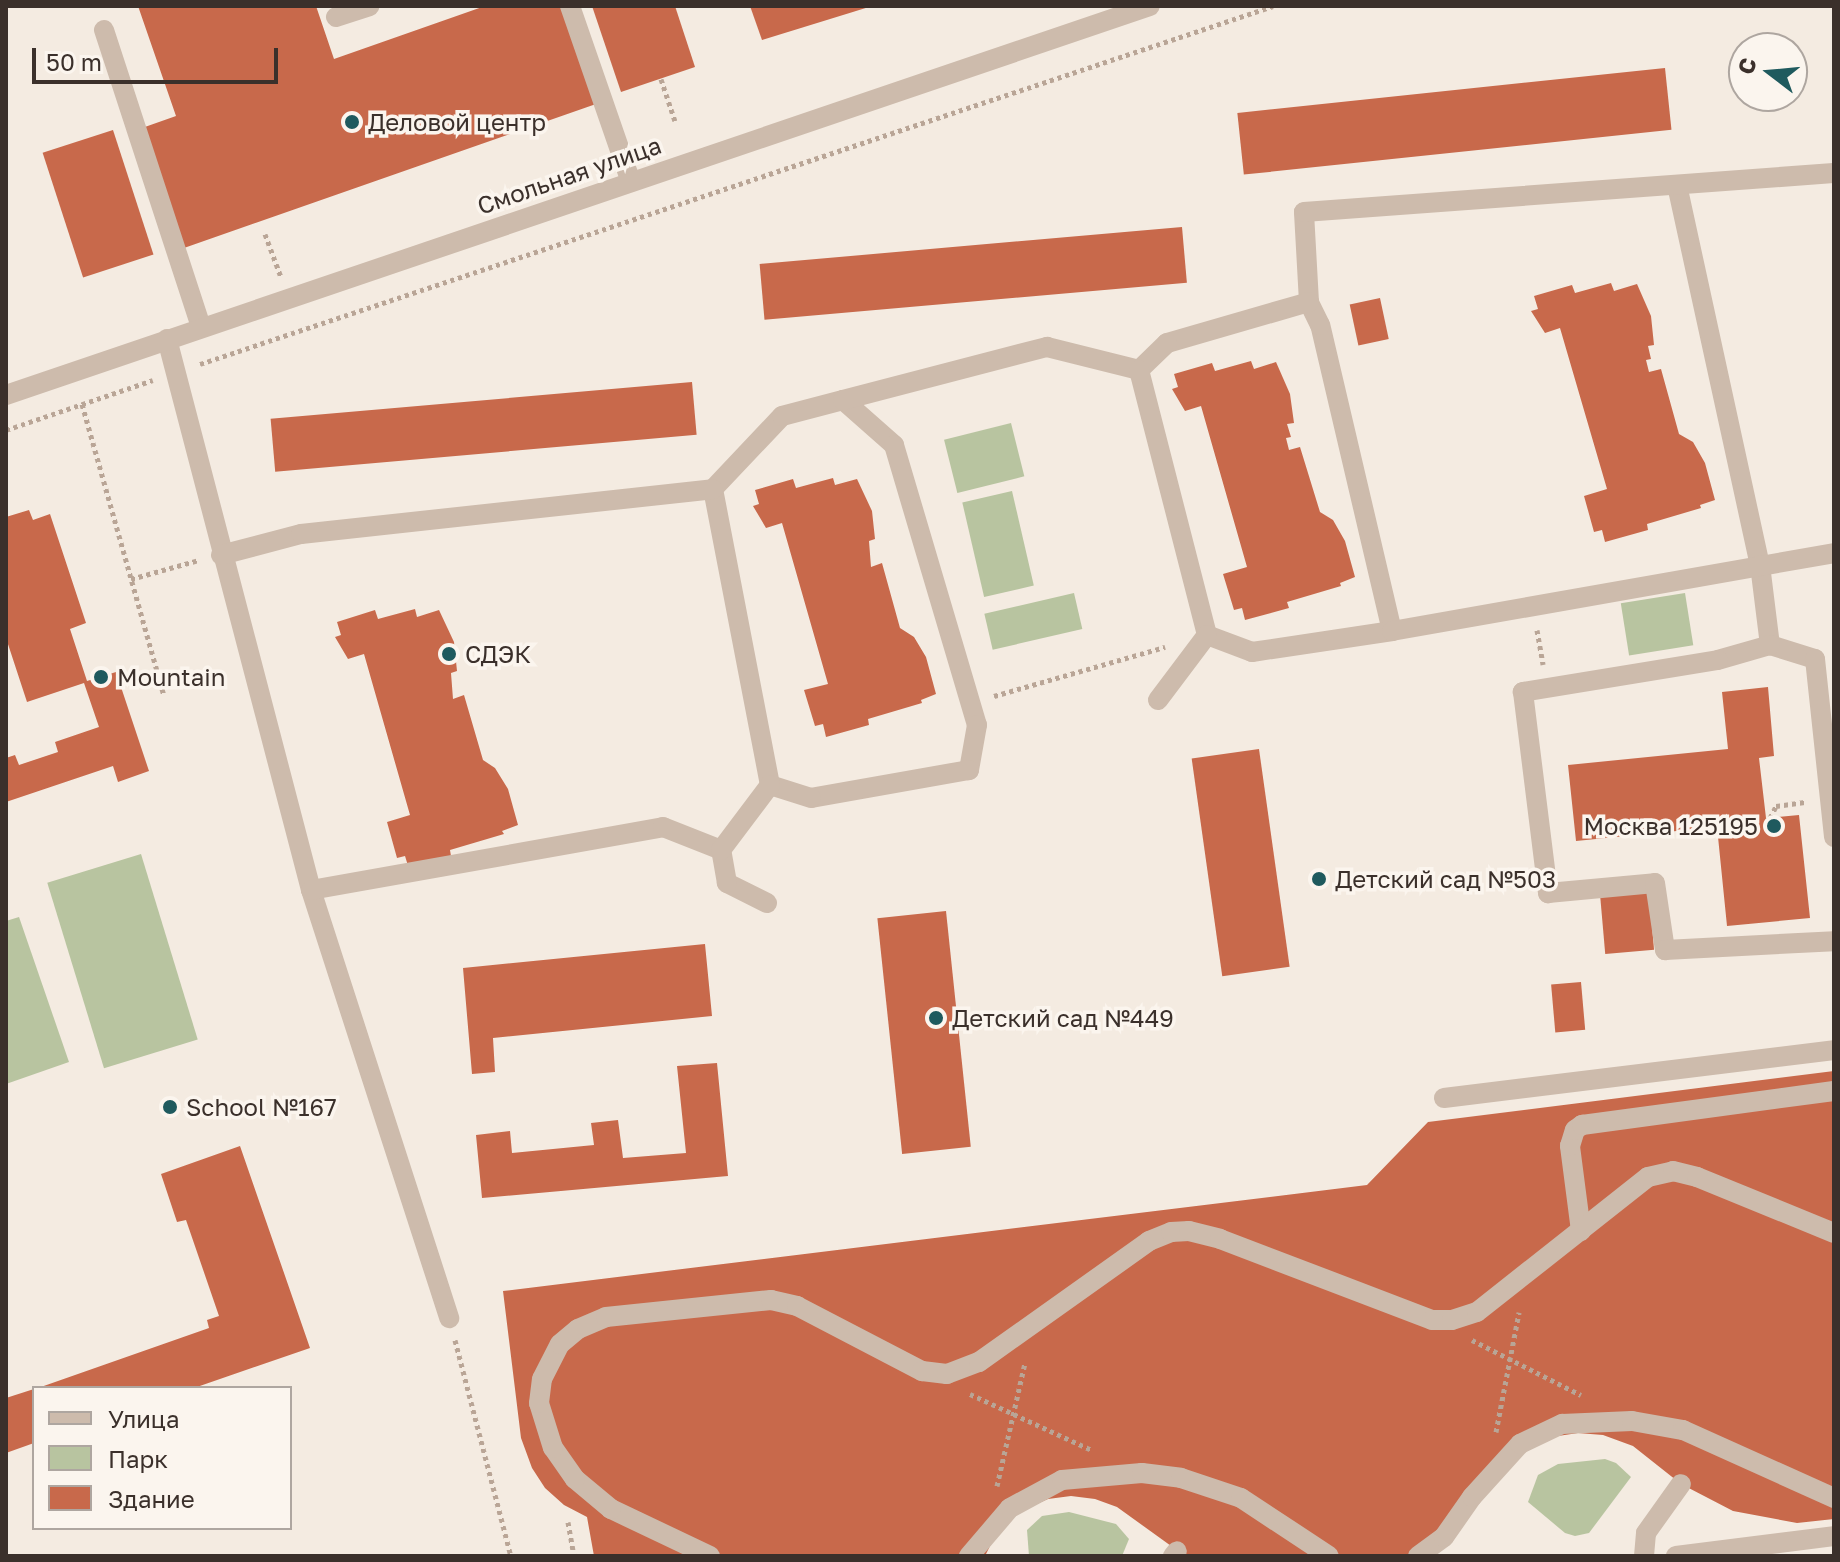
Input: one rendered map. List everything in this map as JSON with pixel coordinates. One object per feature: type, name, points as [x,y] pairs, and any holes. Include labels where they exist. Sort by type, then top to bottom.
[{"type":"street","points":[[336,17],[369,6]]},
{"type":"street","points":[[570,6],[631,182]]},
{"type":"street","name":"Смольная улица","points":[[6,395],[1150,6]]},
{"type":"street","points":[[104,30],[201,327]]},
{"type":"street","points":[[1392,631],[1320,325],[1309,302],[1304,212],[1834,173]]},
{"type":"street","points":[[1677,185],[1760,565],[1770,645]]},
{"type":"street","points":[[1139,370],[1167,343],[1309,302]]},
{"type":"street","points":[[167,339],[311,890],[449,1318]]},
{"type":"street","points":[[221,555],[301,534],[713,489],[782,416],[1047,347],[1139,370]]},
{"type":"street","points":[[1139,370],[1207,635]]},
{"type":"street","points":[[770,785],[811,798],[969,770],[977,725],[894,445],[843,400]]},
{"type":"street","points":[[713,489],[770,785],[721,850],[727,883],[767,903]]},
{"type":"street","points":[[1207,635],[1252,652],[1392,631],[1834,553]]},
{"type":"street","points":[[1158,700],[1207,635]]},
{"type":"street","points":[[1834,837],[1815,659],[1770,645],[1718,660],[1523,692],[1548,893],[1655,883],[1665,950],[1834,941]]},
{"type":"street","points":[[311,890],[663,827],[721,850]]},
{"type":"street","points":[[1444,1098],[1834,1050]]},
{"type":"street","points":[[1581,1231],[1570,1146],[1575,1130],[1582,1125],[1834,1091]]},
{"type":"street","points":[[710,1556],[611,1509],[589,1492],[564,1465],[545,1432],[539,1403],[542,1379],[560,1344],[578,1329],[606,1317],[771,1300],[797,1306],[922,1371],[961,1371],[1149,1241],[1171,1232],[1189,1231],[1220,1239],[1432,1320],[1452,1320],[1477,1312],[1648,1177],[1673,1171],[1697,1177],[1834,1233]]},
{"type":"street","points":[[1418,1556],[1444,1537],[1472,1497],[1520,1444],[1544,1429],[1572,1422],[1632,1421],[1683,1430],[1834,1498]]},
{"type":"street","points":[[969,1556],[1010,1508],[1062,1480],[1142,1473],[1181,1478],[1241,1498],[1329,1556]]},
{"type":"street","points":[[1644,1556],[1646,1533],[1681,1484]]},
{"type":"street","points":[[1676,1556],[1834,1536]]},
{"type":"path","points":[[6,430],[1273,6]]},
{"type":"path","points":[[661,79],[675,121]]},
{"type":"path","points":[[82,404],[164,695]]},
{"type":"path","points":[[131,579],[221,555]]},
{"type":"path","points":[[1532,606],[1547,688]]},
{"type":"path","points":[[970,703],[1207,635]]},
{"type":"path","points":[[1770,818],[1776,806],[1830,799]]},
{"type":"path","points":[[1495,1434],[1527,1273]]},
{"type":"path","points":[[449,1318],[511,1556]]},
{"type":"path","points":[[1432,1320],[1591,1400]]},
{"type":"path","points":[[996,1489],[1034,1323]]},
{"type":"path","points":[[922,1371],[1099,1453]]},
{"type":"path","points":[[568,1522],[574,1556]]},
{"type":"green space","points":[[1011,423],[1024,476],[957,493],[944,440]]},
{"type":"green space","points":[[1012,491],[1034,586],[984,597],[962,502]]},
{"type":"green space","points":[[1074,593],[1082,629],[993,650],[984,614]]},
{"type":"green space","points":[[1685,593],[1693,645],[1629,656],[1621,603]]},
{"type":"green space","points":[[141,854],[198,1040],[104,1068],[47,883]]},
{"type":"green space","points":[[19,917],[69,1062],[6,1084],[6,921]]},
{"type":"green space","points":[[1605,1459],[1616,1463],[1631,1477],[1589,1533],[1575,1536],[1565,1533],[1528,1502],[1538,1475],[1558,1464]]},
{"type":"green space","points":[[1069,1512],[1116,1524],[1129,1539],[1122,1556],[1029,1556],[1027,1530],[1042,1516]]},
{"type":"building","name":"Деловой центр","points":[[138,6],[316,6],[334,59],[485,6],[562,6],[596,104],[184,248],[142,128],[176,116]]},
{"type":"building","points":[[592,6],[675,6],[695,67],[621,92]]},
{"type":"building","points":[[750,6],[869,6],[869,7],[762,40]]},
{"type":"building","points":[[1665,68],[1671,130],[1244,175],[1237,113]]},
{"type":"building","points":[[113,130],[153,255],[83,277],[43,153]]},
{"type":"building","points":[[1182,227],[1187,283],[764,320],[760,264]]},
{"type":"building","points":[[1611,283],[1614,291],[1637,284],[1651,316],[1654,345],[1648,346],[1651,359],[1646,360],[1649,372],[1661,369],[1679,434],[1693,442],[1705,463],[1715,500],[1700,505],[1701,508],[1647,524],[1648,530],[1605,542],[1602,530],[1594,532],[1584,496],[1607,489],[1560,328],[1545,333],[1531,311],[1538,309],[1534,296],[1572,285],[1575,293]]},
{"type":"building","points":[[1380,298],[1389,339],[1358,346],[1350,304]]},
{"type":"building","points":[[1251,361],[1254,369],[1276,362],[1290,394],[1294,423],[1287,424],[1291,437],[1286,438],[1289,450],[1300,447],[1320,512],[1333,520],[1345,541],[1355,577],[1340,583],[1341,586],[1287,602],[1289,608],[1245,620],[1242,608],[1234,610],[1223,574],[1247,567],[1201,406],[1185,411],[1172,389],[1178,387],[1174,374],[1212,363],[1215,371]]},
{"type":"building","points":[[692,382],[697,435],[275,472],[271,419]]},
{"type":"building","points":[[833,478],[835,485],[857,479],[872,511],[875,539],[869,541],[871,567],[882,563],[900,628],[914,637],[926,657],[936,694],[921,700],[922,703],[868,719],[869,725],[826,737],[823,724],[815,726],[804,690],[828,684],[782,523],[766,528],[753,506],[759,504],[755,490],[793,479],[796,488]]},
{"type":"building","points":[[29,510],[33,520],[50,514],[86,623],[70,629],[87,681],[116,672],[149,771],[118,782],[113,766],[6,802],[6,758],[15,755],[19,765],[58,752],[55,742],[99,727],[84,683],[27,702],[6,638],[6,517]]},
{"type":"building","points":[[415,609],[417,617],[439,610],[454,642],[457,671],[451,673],[453,699],[464,695],[483,760],[495,768],[508,789],[518,825],[502,831],[504,834],[450,850],[451,856],[409,869],[405,856],[397,858],[387,822],[410,815],[364,654],[348,659],[335,637],[341,635],[337,622],[375,610],[378,619]]},
{"type":"building","points":[[1768,687],[1774,756],[1759,758],[1766,818],[1799,815],[1810,918],[1727,926],[1717,827],[1576,841],[1568,765],[1728,749],[1722,692]]},
{"type":"building","points":[[1259,749],[1290,967],[1222,976],[1192,758]]},
{"type":"building","points":[[1649,892],[1654,950],[1605,954],[1600,896]]},
{"type":"building","points":[[946,911],[971,1147],[902,1154],[877,918]]},
{"type":"building","points":[[705,944],[712,1016],[493,1038],[495,1072],[472,1074],[463,968]]},
{"type":"building","points":[[1581,982],[1585,1030],[1555,1032],[1551,985]]},
{"type":"building","points":[[717,1063],[728,1176],[482,1198],[476,1135],[510,1131],[512,1153],[594,1145],[591,1123],[618,1120],[623,1158],[686,1153],[677,1066]]},
{"type":"building","points":[[1834,1071],[1834,1519],[1797,1523],[1733,1511],[1681,1484],[1633,1446],[1603,1435],[1578,1433],[1558,1436],[1516,1456],[1433,1556],[1185,1556],[1117,1507],[1095,1499],[1071,1496],[1048,1499],[1019,1512],[998,1530],[985,1556],[594,1556],[587,1517],[564,1505],[545,1488],[532,1468],[521,1438],[503,1291],[1367,1185],[1428,1122]]},
{"type":"building","points":[[240,1146],[310,1348],[200,1386],[44,1386],[209,1328],[207,1320],[219,1316],[186,1220],[177,1222],[161,1174]]},
{"type":"building","points":[[32,1390],[32,1444],[6,1453],[6,1398]]},
{"type":"place","name":"Деловой центр","points":[[352,122]]},
{"type":"place","name":"СДЭК","points":[[449,654]]},
{"type":"place","name":"Mountain","points":[[101,677]]},
{"type":"place","name":"Москва 125195","points":[[1774,826]]},
{"type":"place","name":"Детский сад №503","points":[[1319,879]]},
{"type":"place","name":"Детский сад №449","points":[[936,1018]]},
{"type":"place","name":"School №167","points":[[170,1107]]}]
